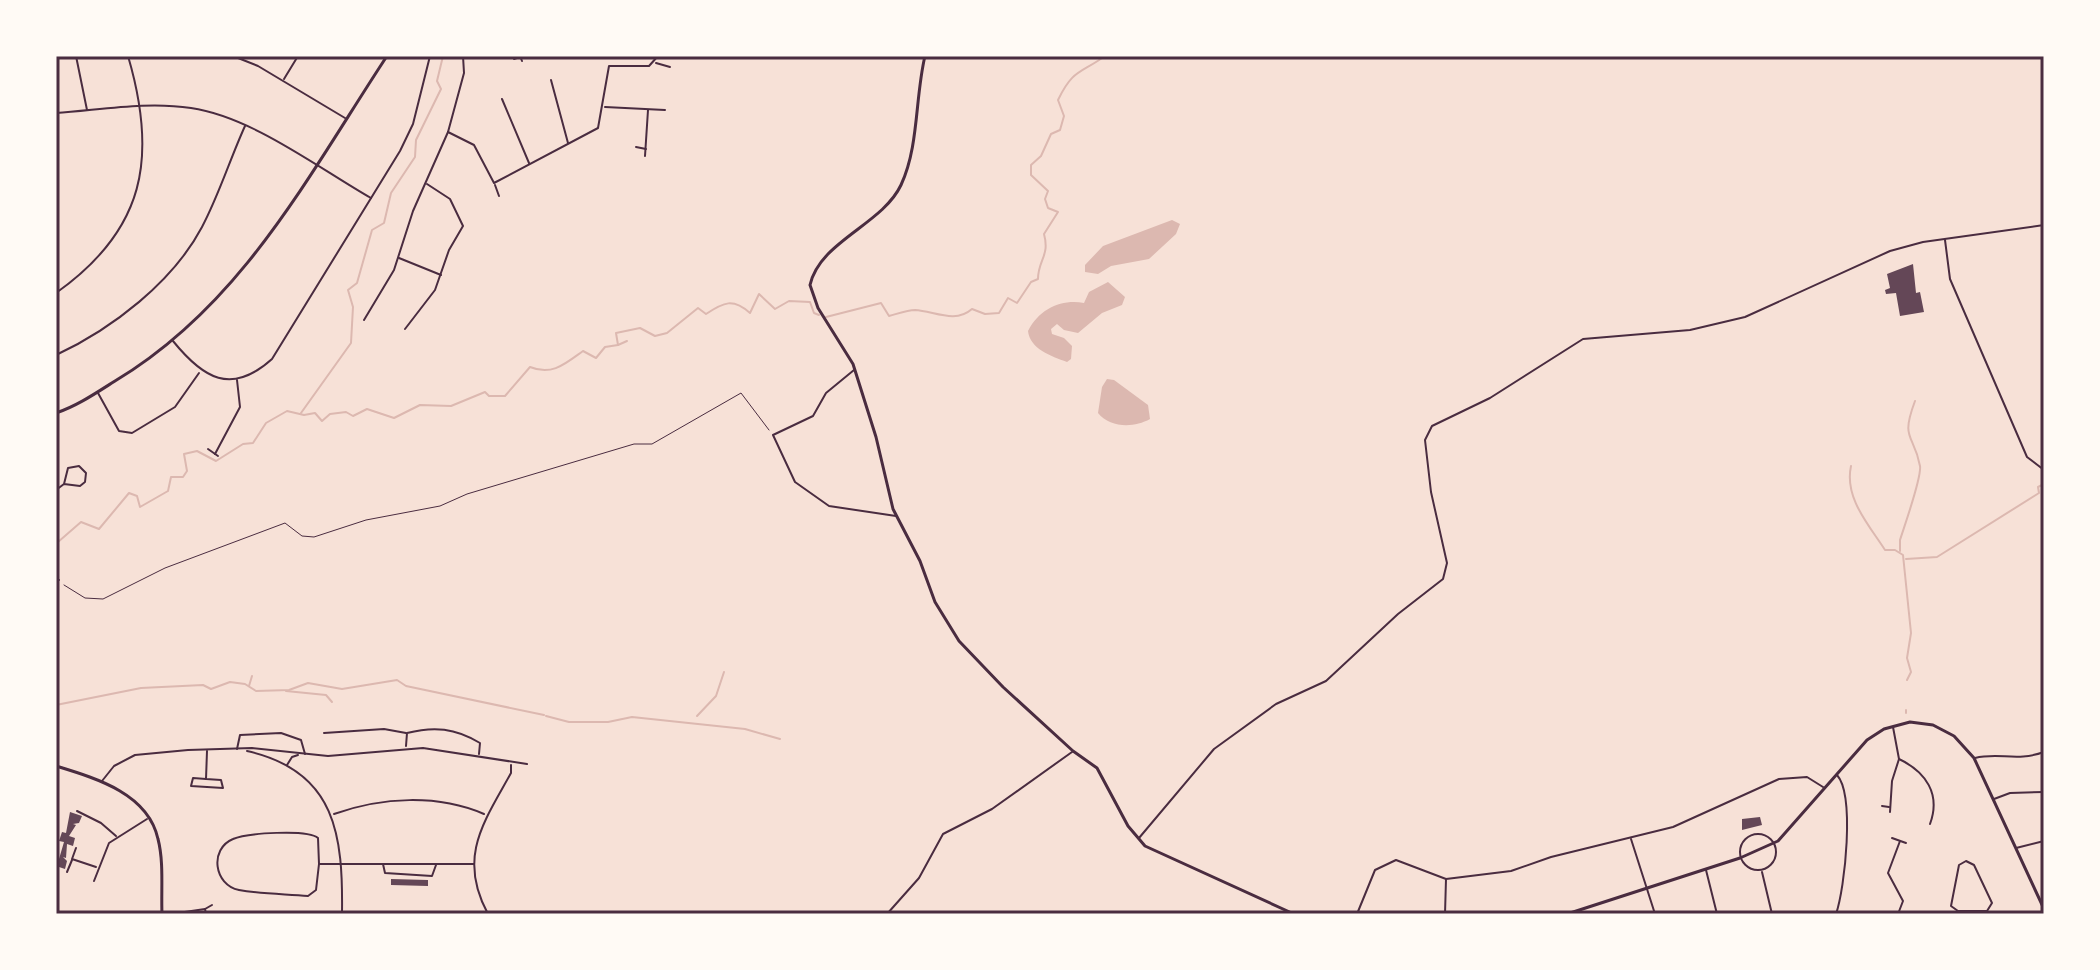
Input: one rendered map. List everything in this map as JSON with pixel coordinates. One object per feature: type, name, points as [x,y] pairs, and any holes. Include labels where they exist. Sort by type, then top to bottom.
[{"type":"street","points":[[76,56],[87,111]]},
{"type":"street","points":[[56,293],[106,249],[131,211],[141,164],[139,107],[128,56]]},
{"type":"street","points":[[233,56],[346,118]]},
{"type":"street","points":[[283,81],[298,56]]},
{"type":"street","points":[[56,413],[97,392],[173,341],[234,282],[387,56]]},
{"type":"street","points":[[173,341],[200,371],[216,378],[237,379],[253,374],[272,359],[413,124],[430,56]]},
{"type":"street","points":[[364,320],[387,284],[413,211],[448,132],[464,73],[463,56]]},
{"type":"street","points":[[494,183],[598,128],[604,107],[605,71],[609,66],[649,66],[655,63],[658,56]]},
{"type":"street","points":[[925,56],[910,154],[901,186],[884,206],[828,256],[811,281],[818,308],[855,370],[896,516],[920,561],[935,602],[959,641],[1073,751],[1104,776],[1128,826],[1138,838],[1159,853],[1294,914]]},
{"type":"street","points":[[514,59],[521,58]]},
{"type":"street","points":[[655,63],[670,67]]},
{"type":"street","points":[[551,80],[569,144]]},
{"type":"street","points":[[545,92],[553,90]]},
{"type":"street","points":[[502,99],[529,164]]},
{"type":"street","points":[[56,113],[139,107],[192,108],[245,125],[371,198]]},
{"type":"street","points":[[604,107],[665,110]]},
{"type":"street","points":[[500,110],[506,108]]},
{"type":"street","points":[[645,156],[648,109]]},
{"type":"street","points":[[56,355],[119,314],[172,271],[201,230],[245,125]]},
{"type":"street","points":[[448,132],[474,145],[499,196]]},
{"type":"street","points":[[636,147],[646,149]]},
{"type":"street","points":[[405,329],[416,318],[442,275],[447,254],[463,223],[450,199],[427,184]]},
{"type":"street","points":[[1138,838],[1214,749],[1276,704],[1329,679],[1398,614],[1443,579],[1447,563],[1431,492],[1425,440],[1432,426],[1490,398],[1583,339],[1690,330],[1745,317],[1890,251],[1945,239],[2044,225]]},
{"type":"street","points":[[1945,239],[1950,279],[2027,457],[2044,470]]},
{"type":"street","points":[[398,257],[442,275]]},
{"type":"street","points":[[416,318],[423,323]]},
{"type":"street","points":[[855,370],[826,393],[813,416],[773,435],[795,482],[829,506],[896,516]]},
{"type":"street","points":[[97,392],[119,431],[132,433],[175,407],[200,371]]},
{"type":"street","points":[[208,449],[216,455],[240,407],[237,379]]},
{"type":"street","points":[[56,490],[64,484],[68,468],[79,466],[86,473],[85,482],[80,486],[64,484]]},
{"type":"street","points":[[1567,914],[1740,858],[1773,843],[1871,736],[1893,726],[1920,722],[1954,736],[1974,758],[2044,909]]},
{"type":"street","points":[[1882,806],[1890,810],[1892,781],[1899,759],[1893,726]]},
{"type":"street","points":[[324,733],[384,729],[407,733],[424,728],[448,729],[480,743],[479,756]]},
{"type":"street","points":[[237,750],[240,735],[270,732],[301,740],[305,755]]},
{"type":"street","points":[[406,747],[407,733]]},
{"type":"street","points":[[287,766],[292,757],[298,755],[352,756],[406,747],[527,764]]},
{"type":"street","points":[[101,782],[114,766],[135,755],[207,749],[296,751],[298,755]]},
{"type":"street","points":[[206,779],[207,749]]},
{"type":"street","points":[[245,751],[287,766],[322,798],[333,815],[342,864],[342,914]]},
{"type":"street","points":[[887,914],[919,878],[943,834],[992,809],[1073,751]]},
{"type":"street","points":[[1974,758],[1991,755],[2025,759],[2044,752]]},
{"type":"street","points":[[1899,759],[1915,769],[1931,786],[1933,818],[1930,824]]},
{"type":"street","points":[[488,914],[477,889],[474,864],[478,833],[511,773],[510,764]]},
{"type":"street","points":[[56,766],[101,782],[134,800],[148,819],[159,840],[162,914]]},
{"type":"street","points":[[1836,914],[1841,894],[1846,834],[1845,786],[1837,775]]},
{"type":"street","points":[[1357,914],[1373,875],[1385,862],[1403,862],[1446,879],[1498,874],[1551,857],[1673,827],[1779,779],[1807,777],[1824,788]]},
{"type":"street","points":[[193,778],[206,779],[221,780],[223,788],[191,786],[193,778]]},
{"type":"street","points":[[1992,800],[2010,793],[2044,792]]},
{"type":"street","points":[[333,815],[369,804],[399,800],[443,803],[486,814]]},
{"type":"street","points":[[77,811],[101,823],[117,837]]},
{"type":"street","points":[[1933,818],[1939,820]]},
{"type":"street","points":[[94,881],[105,849],[117,837],[148,819]]},
{"type":"street","points":[[304,832],[318,838],[319,864],[316,890],[308,896],[234,888],[221,878],[217,864],[222,849],[237,837],[304,832]]},
{"type":"street","points":[[1740,858],[1741,847],[1751,835],[1764,835],[1773,843],[1774,859],[1761,870]]},
{"type":"street","points":[[1892,838],[1906,843]]},
{"type":"street","points":[[1631,839],[1655,914]]},
{"type":"street","points":[[1898,914],[1903,901],[1888,873],[1900,841]]},
{"type":"street","points":[[2015,848],[2044,841]]},
{"type":"street","points":[[67,872],[76,848]]},
{"type":"street","points":[[1740,858],[1750,867],[1761,870]]},
{"type":"street","points":[[72,859],[97,867]]},
{"type":"street","points":[[1966,861],[1974,865],[1992,903],[1987,911],[1971,913],[1951,906],[1959,865],[1966,861]]},
{"type":"street","points":[[319,864],[474,864]]},
{"type":"street","points":[[383,864],[385,873],[394,876],[432,876],[436,864]]},
{"type":"street","points":[[1706,869],[1717,914]]},
{"type":"street","points":[[1761,870],[1772,914]]},
{"type":"street","points":[[1445,914],[1446,879]]},
{"type":"street","points":[[171,914],[205,909],[212,905]]},
{"type":"street","points":[[205,909],[206,914]]},
{"type":"path","points":[[58,579],[77,595],[103,599],[165,568],[265,528],[285,523],[302,536],[314,537],[366,520],[440,506],[467,494],[634,444],[652,444],[741,393],[773,435]]},
{"type":"shaded area","points":[[1172,220],[1180,224],[1176,234],[1149,259],[1111,266],[1098,274],[1085,272],[1085,265],[1103,246]]},
{"type":"shaded area","points":[[1108,282],[1125,297],[1122,305],[1102,313],[1078,333],[1064,330],[1057,324],[1051,329],[1052,334],[1064,338],[1072,346],[1071,359],[1067,362],[1054,357],[1033,343],[1028,331],[1045,311],[1068,302],[1084,303],[1089,292]]},
{"type":"shaded area","points":[[1107,379],[1114,380],[1148,405],[1150,419],[1122,425],[1103,418],[1098,413],[1102,387]]},
{"type":"building","points":[[1913,264],[1916,293],[1920,292],[1924,312],[1900,316],[1896,293],[1886,294],[1885,290],[1890,288],[1887,274]]},
{"type":"building","points":[[70,812],[82,816],[79,823],[73,824],[76,825],[69,836],[75,838],[73,846],[67,844],[66,858],[63,857],[67,861],[65,869],[56,866],[56,858],[59,859],[64,842],[59,841],[62,832],[66,833]]},
{"type":"building","points":[[1760,817],[1762,825],[1742,830],[1742,819]]},
{"type":"building","points":[[391,879],[428,880],[428,886],[391,885]]},
{"type":"waterway","points":[[301,413],[351,343],[353,307],[348,290],[357,283],[372,230],[384,223],[391,193],[415,157],[416,140],[441,89],[437,81],[443,56]]},
{"type":"waterway","points":[[826,317],[881,303],[889,316],[915,310],[952,316],[972,309],[985,314],[999,313],[1008,298],[1017,303],[1031,282],[1038,279],[1046,248],[1044,234],[1058,212],[1048,208],[1045,199],[1048,191],[1031,175],[1031,165],[1041,156],[1051,134],[1060,130],[1064,116],[1058,100],[1068,83],[1105,56]]},
{"type":"waterway","points":[[58,542],[81,522],[99,529],[129,493],[137,496],[140,507],[168,491],[171,477],[183,477],[187,471],[184,454],[197,451],[216,461],[243,444],[253,443],[266,423],[287,411],[304,415],[315,413],[322,421],[330,414],[346,412],[353,416],[367,409],[394,418],[420,405],[451,406],[485,392],[489,396],[505,396],[530,367],[552,369],[583,351],[596,358],[605,347],[618,345],[616,333],[640,328],[655,336],[667,333],[698,308],[706,314],[728,303],[750,313],[759,294],[775,309],[789,301],[810,302],[814,313],[819,315]]},
{"type":"waterway","points":[[618,345],[627,341]]},
{"type":"waterway","points":[[1900,551],[1900,540],[1920,472],[1908,430],[1915,401]]},
{"type":"waterway","points":[[1851,466],[1851,489],[1859,511],[1885,550],[1895,550],[1903,555],[1911,633],[1907,658],[1911,672],[1907,680]]},
{"type":"waterway","points":[[1906,559],[1937,557],[2039,493],[2038,487],[2044,484]]},
{"type":"waterway","points":[[697,716],[716,696],[724,672]]},
{"type":"waterway","points":[[249,686],[252,676]]},
{"type":"waterway","points":[[56,705],[141,688],[203,685],[211,689],[230,682],[245,684],[256,691],[289,690],[308,683],[342,689],[397,680],[406,686],[544,715]]},
{"type":"waterway","points":[[286,691],[326,695],[332,702]]},
{"type":"waterway","points":[[546,716],[569,722],[608,722],[632,717],[745,729],[780,739]]}]
